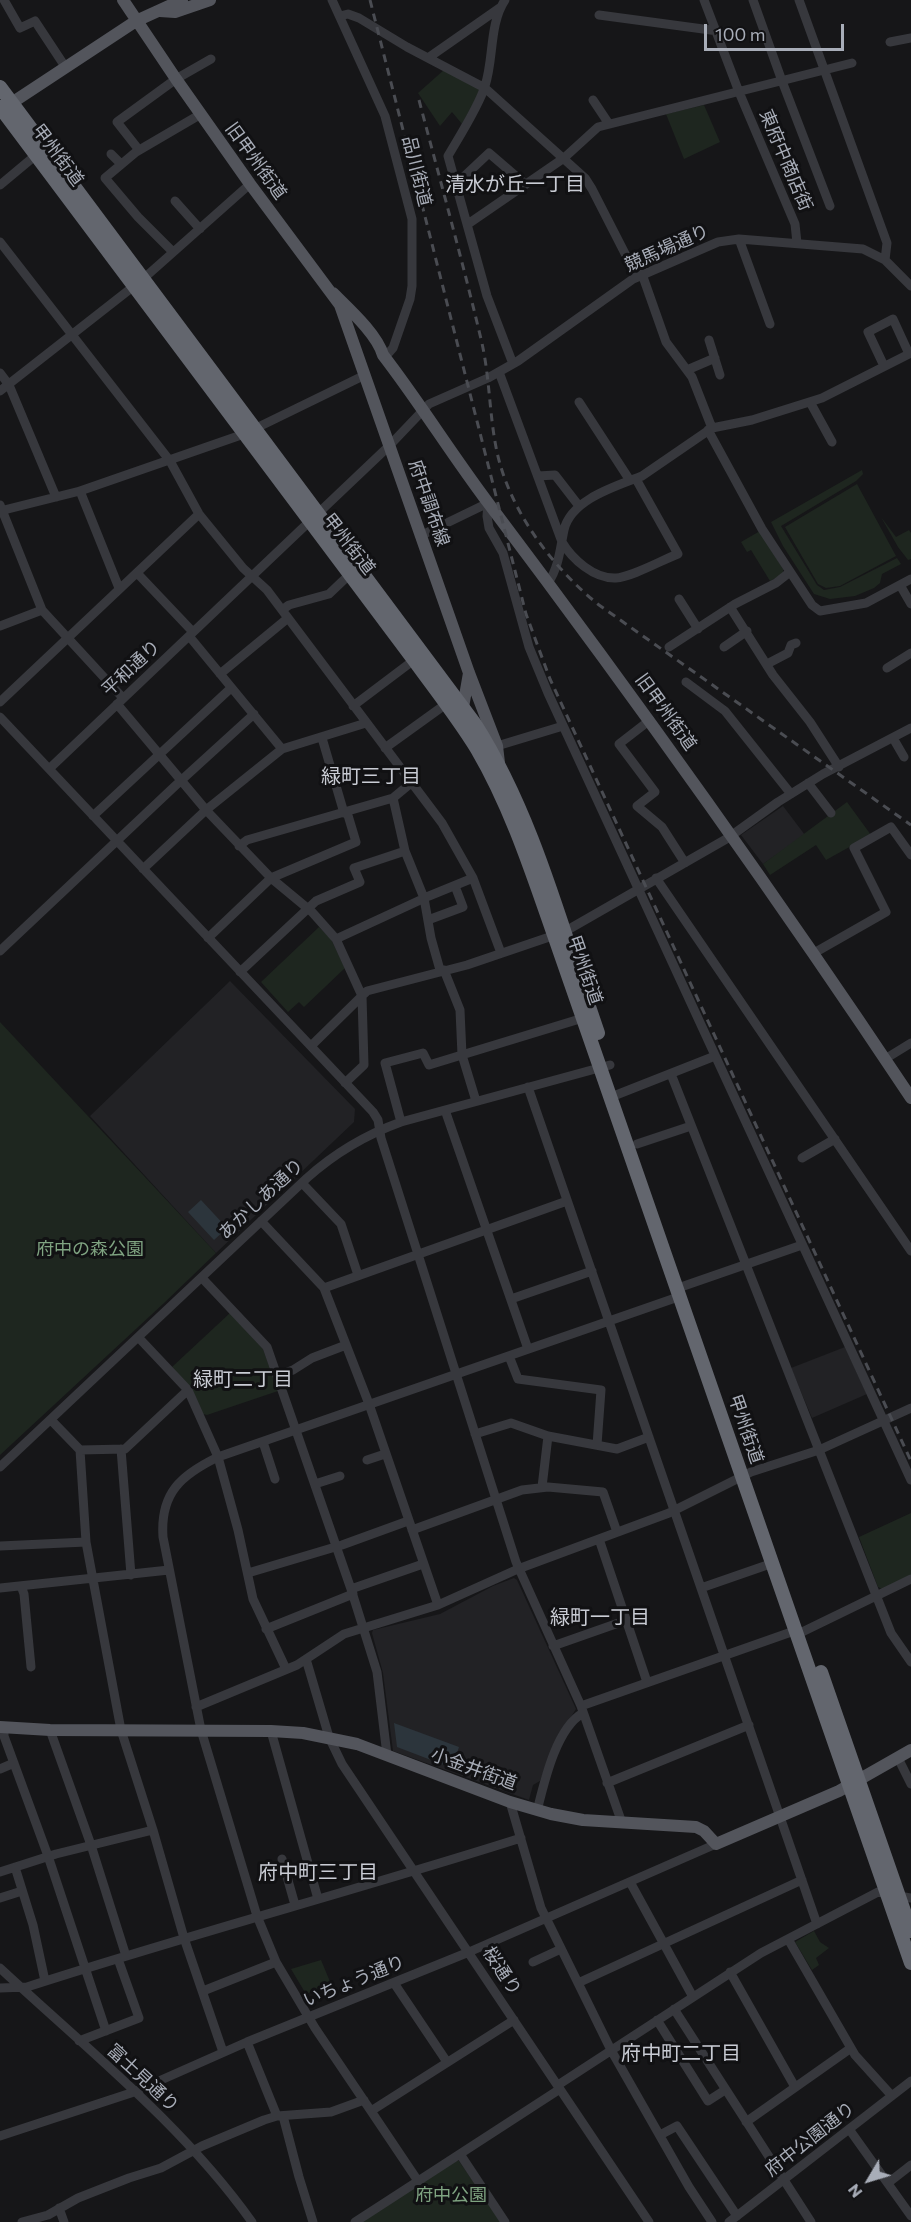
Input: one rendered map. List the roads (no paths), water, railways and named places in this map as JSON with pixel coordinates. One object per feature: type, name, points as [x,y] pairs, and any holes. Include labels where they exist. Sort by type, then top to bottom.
[{"type":"highway","name":"甲州街道","points":[[0,87],[3,107],[36,155],[138,282]]},
{"type":"highway","name":"甲州街道","points":[[3,107],[138,282],[449,699],[489,772],[559,933],[800,1632],[854,1783],[911,1931]]},
{"type":"highway","name":"甲州街道","points":[[313,518],[350,574],[414,660],[449,699],[462,706],[488,744],[531,837],[583,1018],[605,1066]]},
{"type":"highway","name":"甲州街道","points":[[615,1096],[637,1144],[681,1290]]},
{"type":"highway","name":"甲州街道","points":[[747,1474],[773,1563],[800,1632]]},
{"type":"highway","name":"甲州街道","points":[[899,1896],[911,1963]]},
{"type":"main road","name":"旧甲州街道","points":[[123,0],[250,184],[333,293],[359,320],[381,348],[384,356],[488,502],[732,834],[911,1098]]},
{"type":"main road","points":[[155,11],[166,0]]},
{"type":"main road","points":[[3,107],[136,21],[182,0]]},
{"type":"main road","points":[[155,11],[176,12],[210,0]]},
{"type":"main road","name":"旧甲州街道","points":[[333,293],[346,317],[356,344]]},
{"type":"main road","points":[[356,344],[384,356]]},
{"type":"main road","name":"府中調布線","points":[[356,344],[469,673],[497,746],[500,767]]},
{"type":"main road","points":[[465,731],[462,706],[469,673]]},
{"type":"main road","points":[[449,699],[460,695],[467,688]]},
{"type":"main road","name":"小金井街道","points":[[2,1727],[50,1730],[271,1731],[329,1737],[357,1744],[537,1811],[583,1820],[696,1827],[716,1844]]},
{"type":"main road","points":[[716,1844],[854,1783],[911,1750]]},
{"type":"street","points":[[4,0],[20,28],[35,21],[66,68]]},
{"type":"street","name":"品川街道","points":[[332,0],[385,116],[412,219],[410,299],[393,348],[384,356]]},
{"type":"street","name":"東府中商店街","points":[[705,0],[739,92],[795,224],[797,243]]},
{"type":"street","points":[[753,0],[830,206]]},
{"type":"street","points":[[800,0],[887,243],[885,260]]},
{"type":"street","points":[[428,58],[503,3]]},
{"type":"street","points":[[503,3],[485,88],[448,156],[487,296],[513,364]]},
{"type":"street","points":[[340,16],[348,14],[359,18],[407,47],[485,88],[564,158],[592,189],[640,275],[666,342],[687,370],[710,429],[762,529],[812,605],[820,611],[866,603],[911,579]]},
{"type":"street","points":[[600,15],[718,31]]},
{"type":"street","points":[[890,42],[911,38]]},
{"type":"street","points":[[138,150],[117,122],[176,79],[211,59]]},
{"type":"street","points":[[468,224],[564,158],[597,127],[852,63]]},
{"type":"street","points":[[593,100],[609,124]]},
{"type":"street","points":[[173,252],[138,217],[105,178],[138,150],[201,114]]},
{"type":"street","points":[[456,184],[489,153],[525,184]]},
{"type":"street","points":[[111,154],[121,165]]},
{"type":"street","points":[[0,185],[36,155]]},
{"type":"street","points":[[0,391],[138,282],[250,184]]},
{"type":"street","points":[[175,201],[200,229]]},
{"type":"street","points":[[739,238],[770,324]]},
{"type":"street","name":"競馬場通り","points":[[422,410],[436,400],[513,364],[640,275],[718,242],[739,238],[863,249],[885,260],[911,286]]},
{"type":"street","points":[[0,242],[170,461],[199,514],[252,576],[267,590],[442,823],[473,879],[501,953]]},
{"type":"street","points":[[548,583],[555,571],[564,526],[579,506],[660,464],[710,429],[752,420],[810,402],[884,366],[910,353],[893,319],[868,332],[884,366]]},
{"type":"street","points":[[709,340],[720,375]]},
{"type":"street","points":[[687,370],[715,358]]},
{"type":"street","points":[[499,372],[562,542],[568,552],[584,566],[613,578],[628,575],[678,554],[632,479],[579,402]]},
{"type":"street","points":[[0,373],[9,385],[56,497]]},
{"type":"street","points":[[345,1083],[364,1065],[362,996],[336,939],[308,908],[271,878],[206,810],[120,701],[42,610],[1,509],[80,491],[249,432],[365,375]]},
{"type":"street","points":[[810,402],[832,442]]},
{"type":"street","name":"平和通り","points":[[49,769],[412,424],[422,410]]},
{"type":"street","points":[[538,476],[555,475],[579,506]]},
{"type":"street","points":[[80,491],[119,588]]},
{"type":"street","points":[[422,535],[488,502]]},
{"type":"street","points":[[488,502],[489,528],[503,553],[529,647],[563,726],[911,1480]]},
{"type":"street","points":[[0,702],[199,514]]},
{"type":"street","points":[[669,647],[730,607],[776,583],[790,572]]},
{"type":"street","points":[[137,573],[191,634],[220,674],[282,749]]},
{"type":"street","points":[[282,610],[289,605],[329,594],[350,574]]},
{"type":"street","points":[[900,585],[911,604]]},
{"type":"street","points":[[679,599],[698,629]]},
{"type":"street","points":[[730,607],[787,695],[810,722],[839,767]]},
{"type":"street","points":[[0,626],[42,610]]},
{"type":"street","points":[[220,674],[288,618]]},
{"type":"street","points":[[724,646],[747,632]]},
{"type":"street","points":[[767,664],[788,653],[791,645],[796,643]]},
{"type":"street","points":[[887,668],[911,653]]},
{"type":"street","points":[[353,706],[414,660]]},
{"type":"street","points":[[686,682],[725,711],[791,794]]},
{"type":"street","points":[[93,816],[231,687]]},
{"type":"street","points":[[385,748],[449,699]]},
{"type":"street","points":[[0,951],[254,714]]},
{"type":"street","points":[[0,717],[373,1112],[378,1120],[379,1130],[518,1569],[582,1709],[622,1823]]},
{"type":"street","points":[[650,720],[619,744],[655,792],[637,806],[662,827],[685,863]]},
{"type":"street","points":[[143,869],[206,810],[282,749],[366,723]]},
{"type":"street","points":[[497,746],[563,726]]},
{"type":"street","points":[[310,1046],[367,991],[467,965],[559,933],[685,863],[808,783],[911,728]]},
{"type":"street","points":[[208,938],[271,878],[356,842],[322,738]]},
{"type":"street","points":[[893,738],[904,757]]},
{"type":"street","points":[[239,846],[247,840],[393,798],[411,783]]},
{"type":"street","points":[[808,783],[831,813]]},
{"type":"street","points":[[393,798],[405,850],[424,898],[442,970],[460,1010],[462,1055],[476,1101]]},
{"type":"street","points":[[814,953],[886,912],[854,848],[891,827],[911,855]]},
{"type":"street","points":[[240,972],[316,901],[360,882],[354,868],[405,850]]},
{"type":"street","points":[[656,878],[911,1251]]},
{"type":"street","points":[[336,939],[424,898],[473,879]]},
{"type":"street","points":[[428,920],[463,907],[454,886]]},
{"type":"street","points":[[401,1122],[385,1063],[423,1053],[429,1065],[583,1018]]},
{"type":"street","points":[[885,1059],[911,1043]]},
{"type":"street","points":[[615,1096],[715,1056]]},
{"type":"street","name":"あかしあ通り","points":[[0,1467],[337,1152],[379,1130],[401,1122],[605,1066]]},
{"type":"street","points":[[671,1074],[891,1633],[911,1662]]},
{"type":"street","points":[[528,1087],[818,1924]]},
{"type":"street","points":[[445,1110],[528,1349]]},
{"type":"street","points":[[637,1144],[691,1125]]},
{"type":"street","points":[[802,1158],[835,1139]]},
{"type":"street","points":[[302,1183],[341,1224],[358,1275]]},
{"type":"street","points":[[324,1288],[567,1201]]},
{"type":"street","points":[[261,1221],[324,1288],[369,1404],[438,1605]]},
{"type":"street","points":[[418,2181],[309,2017],[276,1962],[257,1916],[196,1707],[162,1525],[169,1498],[177,1485],[189,1473],[218,1457],[609,1322],[746,1264],[802,1245]]},
{"type":"street","points":[[511,1299],[592,1271]]},
{"type":"street","points":[[202,1278],[267,1347],[378,1672],[387,1755]]},
{"type":"street","points":[[138,1337],[188,1390],[218,1457],[238,1530],[253,1599],[286,1669]]},
{"type":"street","points":[[277,1376],[293,1370],[312,1358],[346,1345]]},
{"type":"street","points":[[509,1356],[518,1379],[602,1390],[597,1445]]},
{"type":"street","points":[[80,1450],[125,1449],[188,1390]]},
{"type":"street","points":[[196,1707],[286,1669],[344,1634],[438,1605],[518,1569],[674,1511],[747,1474],[819,1450],[885,1422],[911,1408]]},
{"type":"street","points":[[51,1420],[80,1450],[86,1542],[121,1730],[184,1938],[223,2052]]},
{"type":"street","points":[[475,1434],[511,1424],[548,1436],[617,1449],[649,1437]]},
{"type":"street","points":[[542,1487],[548,1436]]},
{"type":"street","points":[[262,1442],[276,1479]]},
{"type":"street","points":[[121,1449],[130,1575]]},
{"type":"street","points":[[367,1460],[385,1454]]},
{"type":"street","points":[[315,1484],[340,1476]]},
{"type":"street","points":[[248,1573],[496,1500],[522,1490],[542,1487],[603,1492],[617,1532]]},
{"type":"street","points":[[598,1539],[647,1682]]},
{"type":"street","points":[[0,1546],[86,1542]]},
{"type":"street","points":[[701,1588],[773,1563]]},
{"type":"street","points":[[266,1629],[423,1564]]},
{"type":"street","points":[[0,1588],[169,1570]]},
{"type":"street","points":[[537,1811],[546,1775],[557,1745],[582,1709],[647,1682],[800,1632],[911,1579]]},
{"type":"street","points":[[21,1586],[24,1594],[31,1666]]},
{"type":"street","points":[[553,1646],[627,1620]]},
{"type":"street","name":"桜通り","points":[[306,1659],[329,1737],[342,1764],[649,2222]]},
{"type":"street","points":[[607,1783],[749,1725]]},
{"type":"street","points":[[2,1727],[106,2031]]},
{"type":"street","points":[[50,1730],[91,1845],[139,2018],[79,2041]]},
{"type":"street","points":[[271,1731],[318,1899]]},
{"type":"street","points":[[898,1758],[911,1784]]},
{"type":"street","points":[[0,1769],[14,1763]]},
{"type":"street","points":[[510,1802],[541,1908],[611,2050],[689,2187],[712,2222]]},
{"type":"street","points":[[0,1872],[48,1856],[153,1830]]},
{"type":"street","points":[[0,1988],[27,1987],[257,1916],[415,1872],[521,1838]]},
{"type":"street","name":"いちょう通り","points":[[0,2136],[134,2092],[223,2052],[469,1952],[716,1844]]},
{"type":"street","points":[[282,1858],[295,1905]]},
{"type":"street","points":[[15,1867],[33,1925],[45,1981]]},
{"type":"street","points":[[578,1983],[802,1880]]},
{"type":"street","points":[[630,1882],[693,1997]]},
{"type":"street","points":[[0,1898],[22,1891]]},
{"type":"street","points":[[355,2222],[730,1972],[878,1892],[899,1896]]},
{"type":"street","points":[[788,1939],[851,2048],[892,2096]]},
{"type":"street","points":[[533,1962],[561,1949]]},
{"type":"street","points":[[203,1991],[276,1962]]},
{"type":"street","name":"富士見通り","points":[[0,1968],[195,2151],[252,2222]]},
{"type":"street","points":[[730,1972],[795,2087]]},
{"type":"street","points":[[394,1983],[447,2062]]},
{"type":"street","points":[[674,2009],[811,2222]]},
{"type":"street","points":[[371,2111],[514,2020]]},
{"type":"street","points":[[657,2020],[708,2101],[725,2090]]},
{"type":"street","points":[[247,2042],[280,2116],[313,2222]]},
{"type":"street","points":[[746,2122],[851,2048]]},
{"type":"street","name":"府中公園通り","points":[[732,2220],[911,2081]]},
{"type":"street","points":[[22,2222],[48,2215],[78,2198],[161,2168],[202,2146],[280,2116],[330,2112],[364,2100]]},
{"type":"street","points":[[660,2135],[677,2126],[732,2220]]},
{"type":"street","points":[[849,2129],[911,2216]]},
{"type":"street","points":[[460,2154],[505,2222]]},
{"type":"street","points":[[888,2183],[911,2165]]},
{"type":"street","points":[[59,2208],[64,2222]]},
{"type":"railway","points":[[370,0],[526,614],[550,679],[911,1461]]},
{"type":"railway","points":[[419,100],[481,339],[497,452],[512,496],[536,537],[565,574],[599,605],[911,825]]},
{"type":"district","name":"清水が丘一丁目","points":[[515,184]]},
{"type":"district","name":"緑町三丁目","points":[[371,776]]},
{"type":"district","name":"緑町二丁目","points":[[243,1379]]},
{"type":"district","name":"緑町一丁目","points":[[600,1617]]},
{"type":"district","name":"府中町三丁目","points":[[318,1872]]},
{"type":"district","name":"府中町二丁目","points":[[681,2053]]},
{"type":"park label","name":"府中の森公園","points":[[90,1249]]},
{"type":"park label","name":"府中公園","points":[[451,2195]]}]
